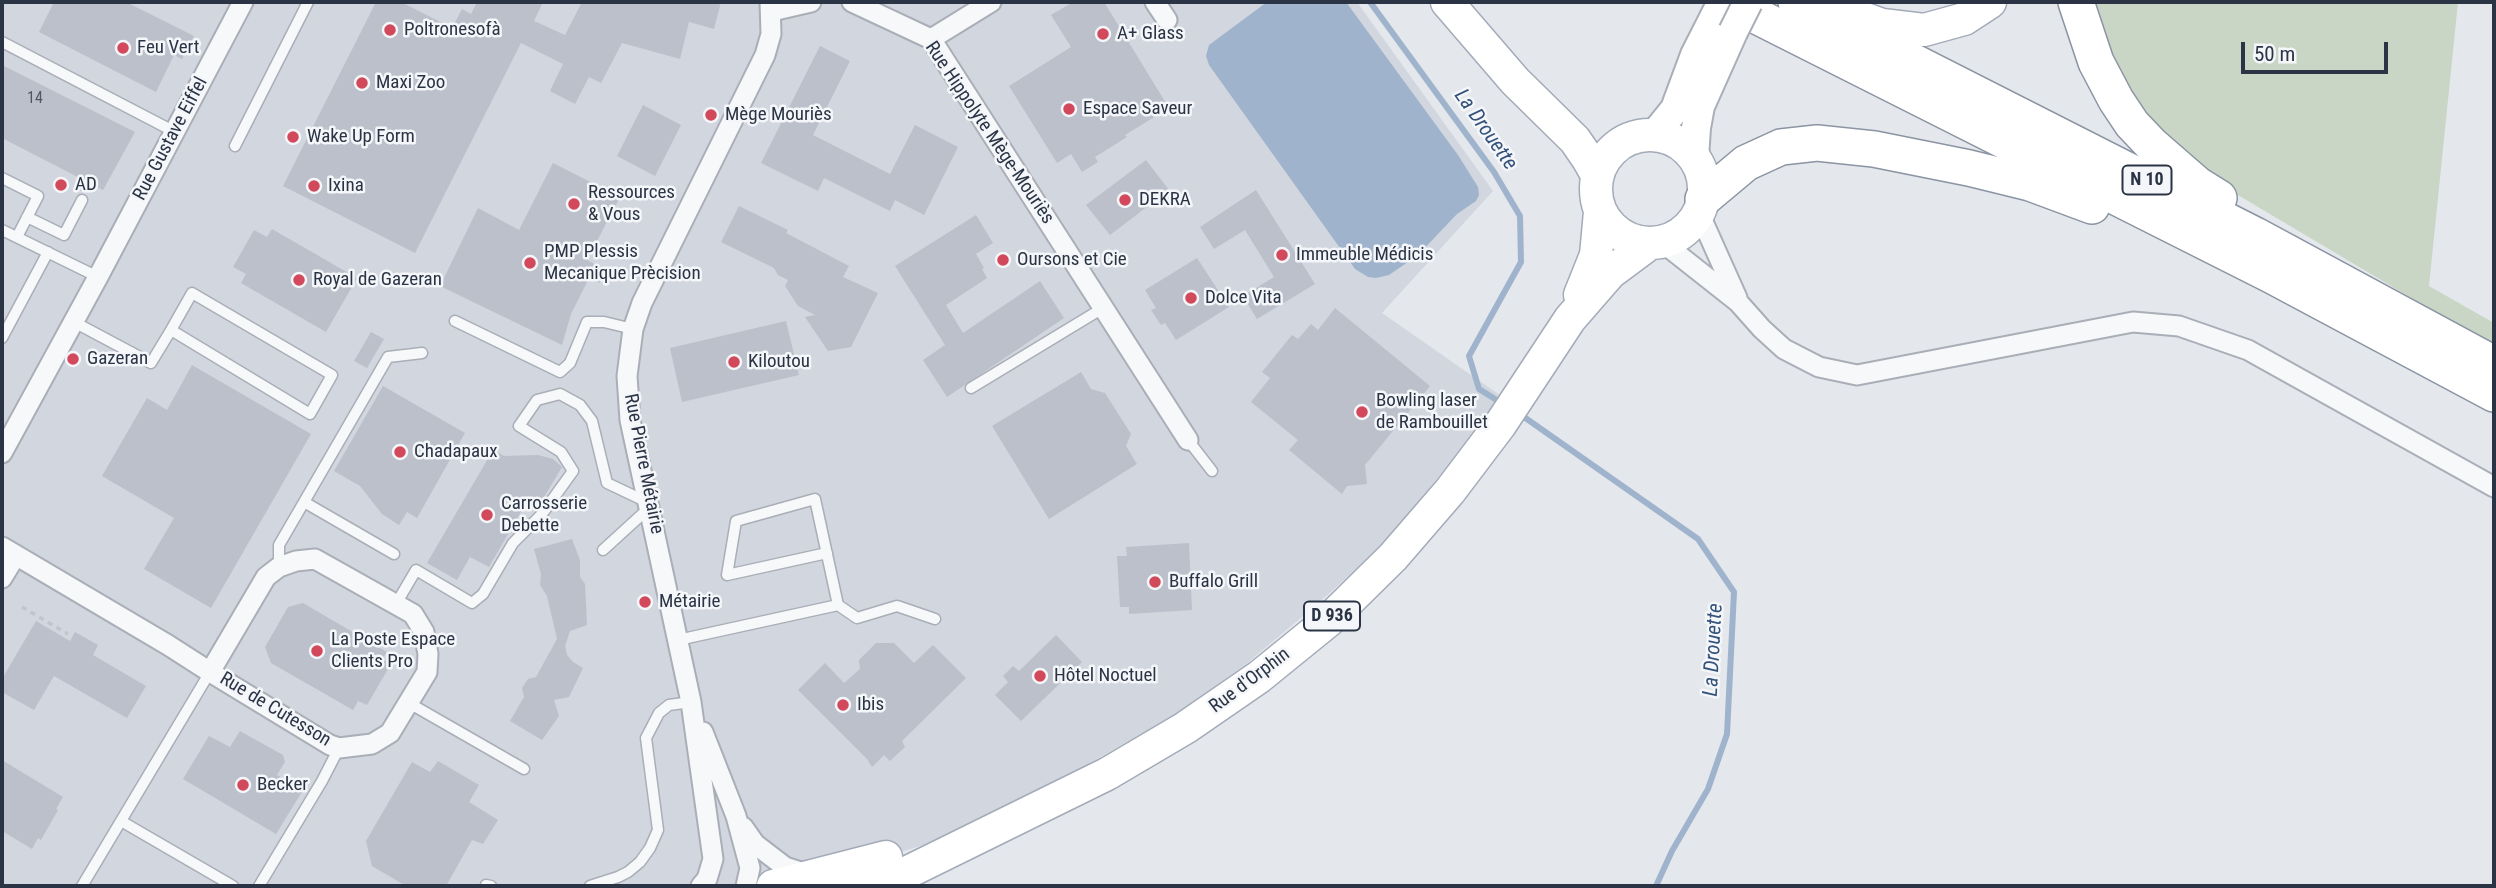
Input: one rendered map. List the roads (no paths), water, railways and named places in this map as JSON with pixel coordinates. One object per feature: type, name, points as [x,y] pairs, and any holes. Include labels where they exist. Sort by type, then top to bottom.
[{"type":"highway","name":"N 10","points":[[1796,2],[2255,235],[2494,364]]},
{"type":"highway","points":[[2076,2],[2096,62],[2132,124],[2198,185],[2236,210],[2255,235]]},
{"type":"highway","name":"N 10","points":[[1725,13],[2269,274],[2494,394]]},
{"type":"highway","points":[[1701,206],[1746,163],[1781,147],[1817,143],[1874,149],[2030,183],[2119,216],[2244,277],[2269,274]]},
{"type":"main road","points":[[1447,2],[1515,81],[1574,140],[1597,175]]},
{"type":"main road","points":[[1654,135],[1675,109],[1695,55],[1725,13],[1748,2]]},
{"type":"main road","points":[[1824,2],[1882,25],[1924,30],[1964,19],[1990,2]]},
{"type":"main road","points":[[1695,158],[1700,106],[1725,13]]},
{"type":"main road","points":[[1654,135],[1670,138],[1684,146],[1695,158],[1703,177],[1701,206],[1682,233],[1656,243],[1625,238],[1610,227],[1600,212],[1595,194],[1597,175],[1603,160],[1614,147],[1628,139],[1654,135]]},
{"type":"main road","name":"Rue d'Orphin","points":[[1570,319],[1597,254],[1600,212]]},
{"type":"main road","name":"Rue d'Orphin","points":[[858,886],[908,872],[1107,774],[1185,729],[1259,677],[1328,621],[1393,557],[1450,491],[1500,425],[1570,319],[1610,273],[1656,243]]},
{"type":"main road","name":"Rue d'Orphin","points":[[773,886],[815,877],[1012,819]]},
{"type":"street","name":"Rue Gustave Eiffel","points":[[2,453],[243,2]]},
{"type":"street","points":[[771,6],[811,2]]},
{"type":"street","name":"Rue Hippolyte Mège-Mouriès","points":[[852,2],[931,39],[1188,440]]},
{"type":"street","points":[[931,39],[991,2]]},
{"type":"street","points":[[1155,2],[1167,20]]},
{"type":"street","name":"Rue Pierre Métairie","points":[[701,886],[707,880],[713,859],[691,702],[630,420],[627,376],[633,329],[642,303],[765,55],[771,34],[771,6]]},
{"type":"street","points":[[1701,206],[1738,302]]},
{"type":"street","points":[[1656,243],[1738,302],[1784,349],[1819,367],[1857,375],[2133,322],[2179,326],[2248,350],[2494,487]]},
{"type":"street","points":[[2,578],[9,551]]},
{"type":"street","name":"Rue de Cutesson","points":[[9,551],[330,745],[339,748],[372,744],[390,733],[427,672],[428,654],[424,632],[413,614],[315,559],[296,561],[279,567],[266,577],[211,672]]},
{"type":"street","name":"Rue Pierre Métairie","points":[[691,702],[736,816],[750,868],[747,886]]},
{"type":"street","name":"Rue Pierre Métairie","points":[[736,816],[755,844],[785,867],[815,877]]},
{"type":"lane","points":[[235,146],[308,2]]},
{"type":"lane","points":[[2,42],[175,132]]},
{"type":"lane","points":[[2,178],[38,196],[17,237]]},
{"type":"lane","points":[[27,217],[64,235],[82,200]]},
{"type":"lane","points":[[2,230],[98,277]]},
{"type":"lane","points":[[2,338],[48,252]]},
{"type":"lane","points":[[74,322],[151,363],[192,293],[332,375],[310,414],[171,330]]},
{"type":"lane","points":[[971,388],[1103,308]]},
{"type":"lane","points":[[455,321],[560,372],[570,363],[587,322],[604,322],[633,329]]},
{"type":"lane","points":[[279,567],[279,545],[388,356],[422,353]]},
{"type":"lane","points":[[396,604],[416,570],[472,603],[483,594],[513,543],[542,514],[573,471],[561,452],[519,426],[537,400],[560,394],[580,405],[592,421],[607,483],[648,505],[603,550]]},
{"type":"lane","points":[[1188,440],[1212,471]]},
{"type":"lane","points":[[827,553],[727,575],[736,521],[815,499],[827,553],[838,605],[857,618],[897,606],[936,619]]},
{"type":"lane","points":[[304,502],[394,554]]},
{"type":"lane","points":[[678,639],[838,605]]},
{"type":"lane","name":"Rue de Cutesson","points":[[82,886],[211,672]]},
{"type":"lane","points":[[410,702],[524,769]]},
{"type":"lane","points":[[590,886],[628,872],[650,848],[658,830],[646,738],[659,713],[669,705],[691,702]]},
{"type":"lane","points":[[259,886],[339,748]]},
{"type":"lane","points":[[121,821],[233,886]]},
{"type":"water","points":[[1267,2],[1346,2],[1458,155],[1478,187],[1479,195],[1476,201],[1457,214],[1418,255],[1389,275],[1368,277],[1355,269],[1209,65],[1206,56],[1209,45]]},
{"type":"waterway","name":"La Drouette","points":[[1370,2],[1494,172],[1520,216],[1521,262],[1469,356],[1479,389],[1495,399]]},
{"type":"waterway","name":"La Drouette","points":[[1524,417],[1698,539],[1734,592],[1727,734],[1708,789],[1672,851],[1656,886]]},
{"type":"place","name":"Poltronesofà","points":[[390,30]]},
{"type":"place","name":"A+ Glass","points":[[1103,34]]},
{"type":"place","name":"Feu Vert","points":[[123,48]]},
{"type":"place","name":"Maxi Zoo","points":[[362,83]]},
{"type":"place","name":"Espace Saveur","points":[[1069,109]]},
{"type":"place","name":"Mège Mouriès","points":[[711,115]]},
{"type":"place","name":"Wake Up Form","points":[[293,137]]},
{"type":"place","name":"AD","points":[[61,185]]},
{"type":"place","name":"Ixina","points":[[314,186]]},
{"type":"place","name":"DEKRA","points":[[1125,200]]},
{"type":"place","name":"Ressources & Vous","points":[[574,204]]},
{"type":"place","name":"Immeuble Médicis","points":[[1282,255]]},
{"type":"place","name":"Oursons et Cie","points":[[1003,260]]},
{"type":"place","name":"PMP Plessis Mecanique Prècision","points":[[530,263]]},
{"type":"place","name":"Royal de Gazeran","points":[[299,280]]},
{"type":"place","name":"Dolce Vita","points":[[1191,298]]},
{"type":"place","name":"Gazeran","points":[[73,359]]},
{"type":"place","name":"Kiloutou","points":[[734,362]]},
{"type":"place","name":"Bowling laser de Rambouillet","points":[[1362,412]]},
{"type":"place","name":"Chadapaux","points":[[400,452]]},
{"type":"place","name":"Carrosserie Debette","points":[[487,515]]},
{"type":"place","name":"Buffalo Grill","points":[[1155,582]]},
{"type":"place","name":"Métairie","points":[[645,602]]},
{"type":"place","name":"La Poste Espace Clients Pro","points":[[317,651]]},
{"type":"place","name":"Hôtel Noctuel","points":[[1040,676]]},
{"type":"place","name":"Ibis","points":[[843,705]]},
{"type":"place","name":"Becker","points":[[243,785]]}]
